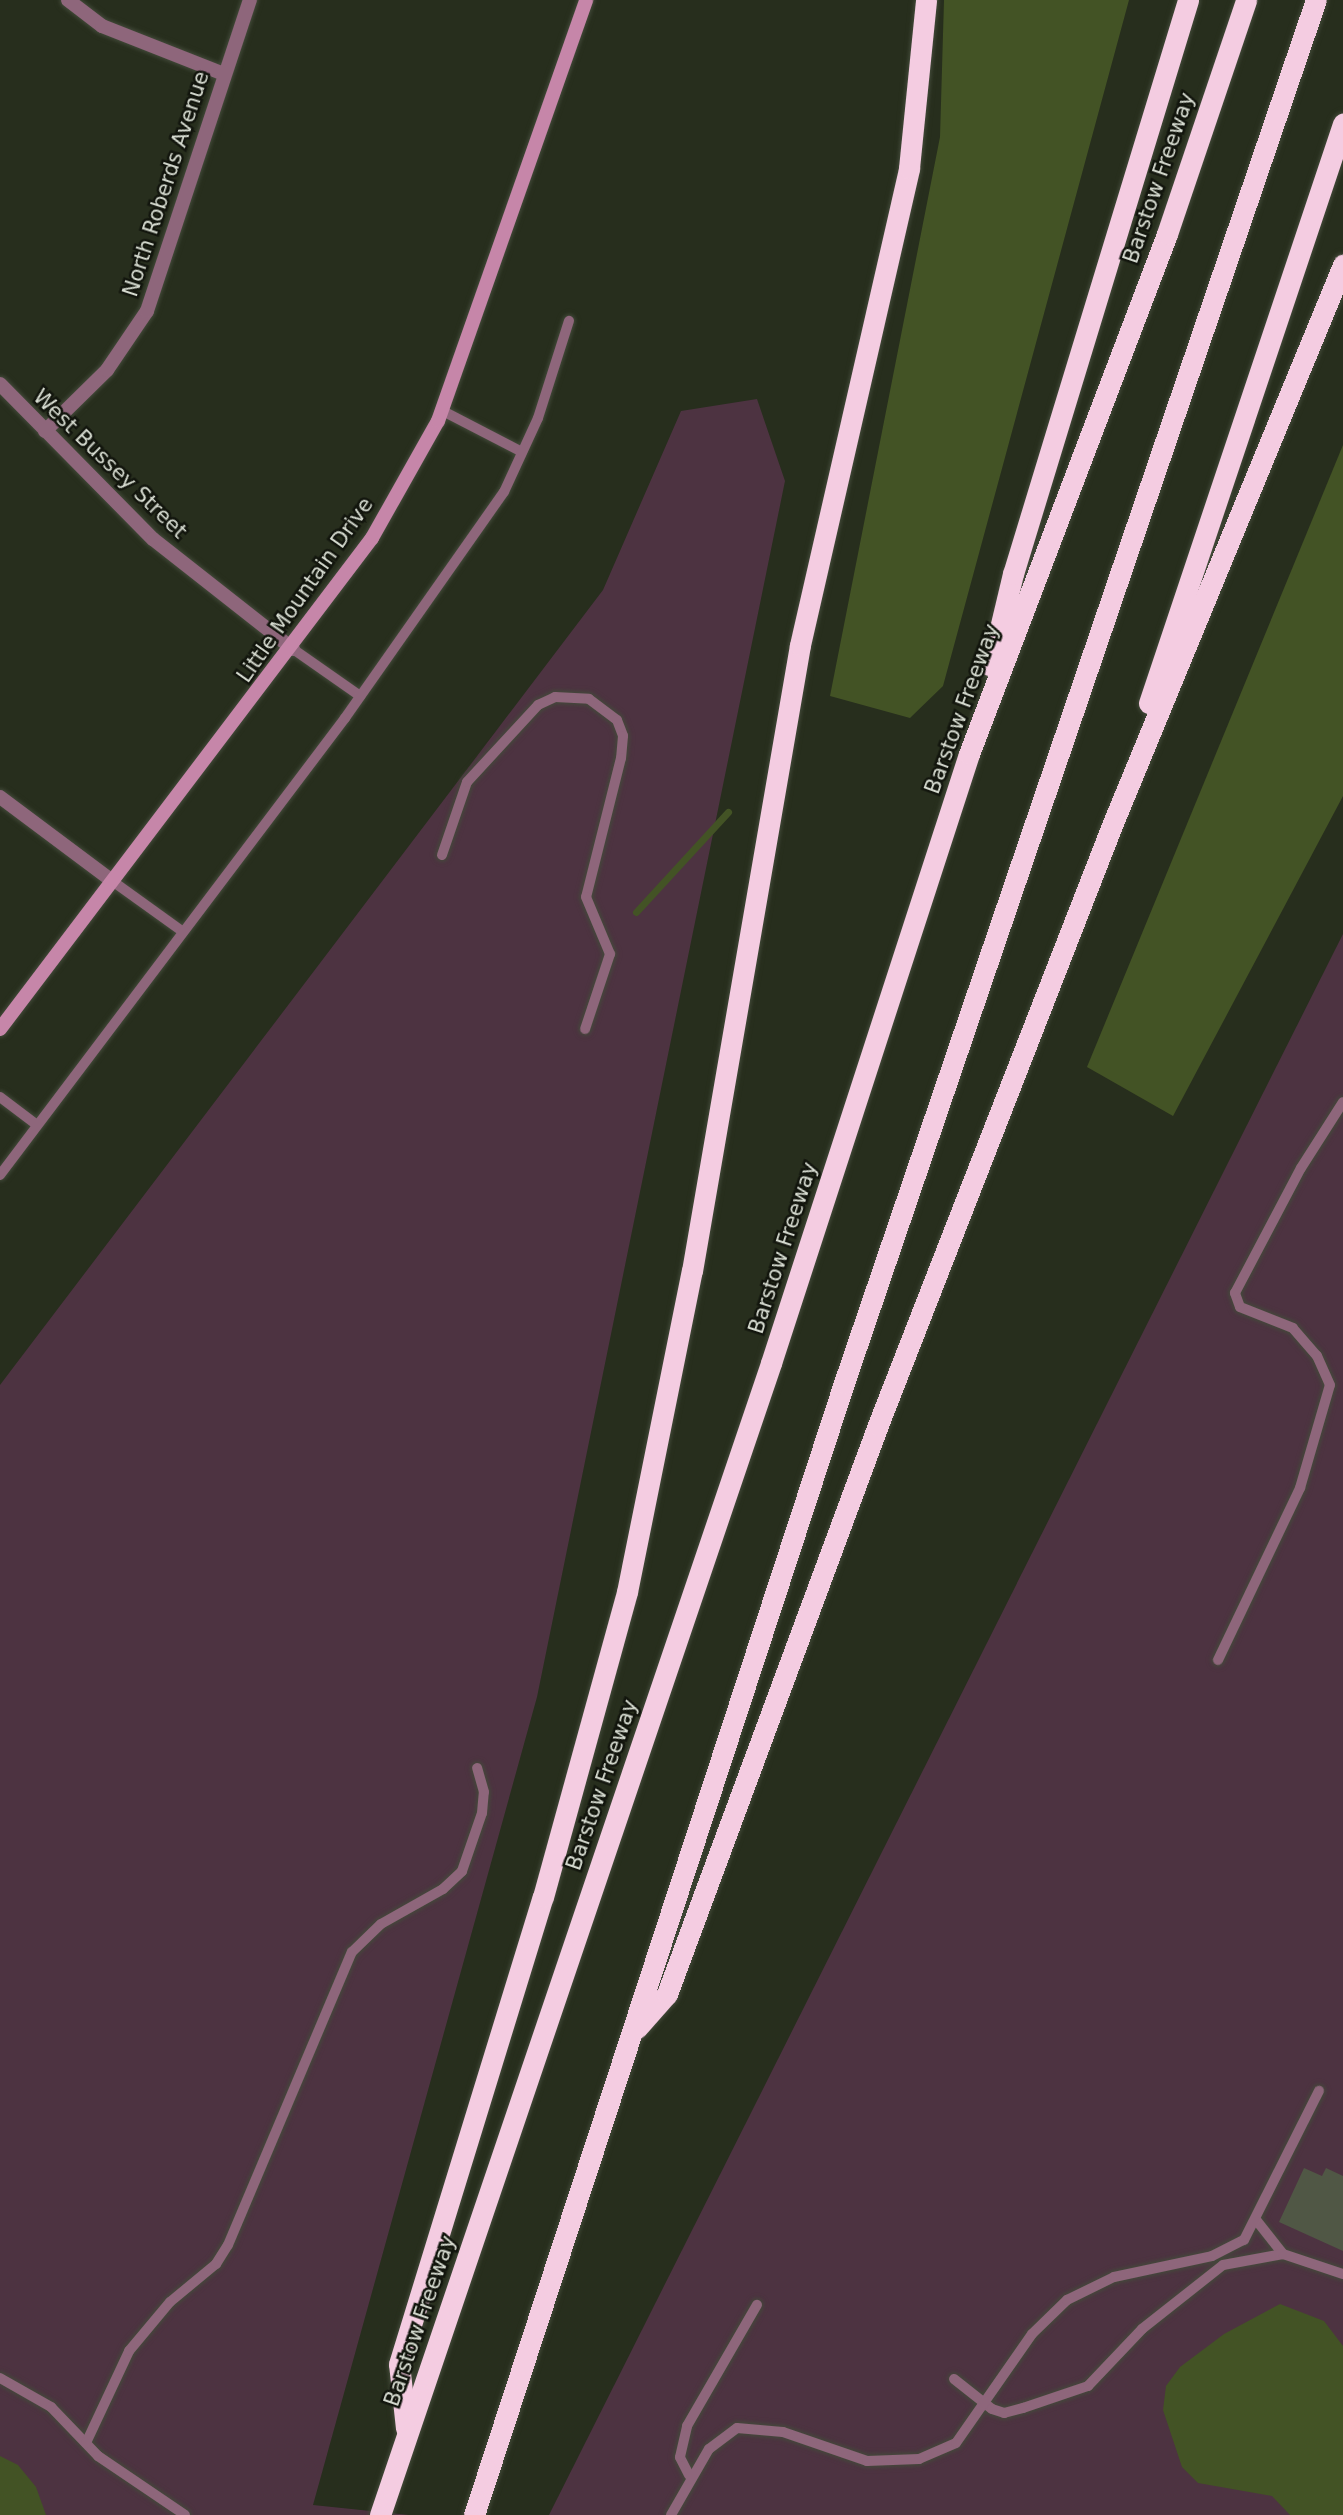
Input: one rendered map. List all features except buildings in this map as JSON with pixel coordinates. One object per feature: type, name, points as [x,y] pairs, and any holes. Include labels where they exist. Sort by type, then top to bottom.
[{"type":"highway","points":[[407,2435],[399,2364],[544,1897],[627,1592],[692,1271],[800,645],[909,168],[926,0]]},
{"type":"highway","points":[[969,754],[1013,574],[1188,0]]},
{"type":"highway","name":"Barstow Freeway","points":[[380,2515],[771,1363],[969,754],[1167,234],[1245,0]]},
{"type":"highway","points":[[474,2515],[848,1370],[1316,0]]},
{"type":"highway","points":[[1113,822],[1343,124]]},
{"type":"highway","points":[[631,2035],[667,1994],[820,1572],[1113,822],[1343,265]]},
{"type":"main road","name":"Little Mountain Drive","points":[[0,1029],[111,880],[293,649],[372,538],[442,410],[586,0]]},
{"type":"street","points":[[68,0],[102,26],[224,74]]},
{"type":"street","name":"North Roberds Avenue","points":[[45,431],[107,370],[147,311],[250,0]]},
{"type":"street","name":"West Bussey Street","points":[[0,384],[153,539],[293,649]]},
{"type":"street","points":[[0,797],[111,880]]},
{"type":"lane","points":[[0,1175],[360,696],[504,492],[522,452],[569,321]]},
{"type":"lane","points":[[442,410],[522,452]]},
{"type":"lane","points":[[293,649],[360,696]]},
{"type":"lane","points":[[442,855],[467,782],[538,705],[555,698],[589,699],[617,720],[623,736],[621,758],[586,897],[610,954],[585,1029]]},
{"type":"lane","points":[[111,880],[182,931]]},
{"type":"lane","points":[[0,1097],[37,1125]]},
{"type":"lane","points":[[1218,1660],[1300,1488],[1330,1385],[1317,1356],[1293,1328],[1240,1307],[1236,1293],[1343,1102]]},
{"type":"lane","points":[[86,2443],[129,2351],[170,2302],[216,2264],[228,2245],[352,1952],[381,1924],[443,1889],[462,1871],[482,1813],[484,1792],[477,1768]]},
{"type":"lane","points":[[671,2515],[690,2475],[720,2438],[737,2428],[758,2426],[867,2461],[919,2459],[956,2443],[986,2404],[1032,2334],[1067,2300],[1114,2277],[1224,2252],[1244,2240],[1257,2221],[1319,2091]]},
{"type":"lane","points":[[1257,2221],[1283,2253]]},
{"type":"lane","points":[[954,2379],[986,2404],[1004,2413],[1088,2386],[1142,2329],[1208,2276],[1245,2259],[1283,2253],[1343,2274]]},
{"type":"lane","points":[[690,2475],[680,2458],[687,2426],[757,2305]]},
{"type":"lane","points":[[0,2378],[51,2407],[86,2443],[173,2511],[185,2515]]},
{"type":"shaded area","points":[[944,0],[1129,0],[943,686],[910,718],[830,696],[940,137]]},
{"type":"shaded area","points":[[757,399],[785,481],[537,1697],[313,2505],[409,2515],[0,2515],[0,1385],[603,590],[681,411]]},
{"type":"shaded area","points":[[1343,445],[1343,796],[1173,1116],[1087,1067]]},
{"type":"shaded area","points":[[1343,934],[1343,2515],[549,2515]]},
{"type":"shaded area","points":[[1280,2304],[1324,2321],[1343,2346],[1343,2515],[1290,2515],[1272,2496],[1198,2483],[1182,2467],[1163,2410],[1166,2386],[1180,2367],[1224,2334]]},
{"type":"shaded area","points":[[0,2456],[18,2465],[36,2487],[46,2515],[0,2515]]},
{"type":"waterway","points":[[636,912],[728,812]]}]
